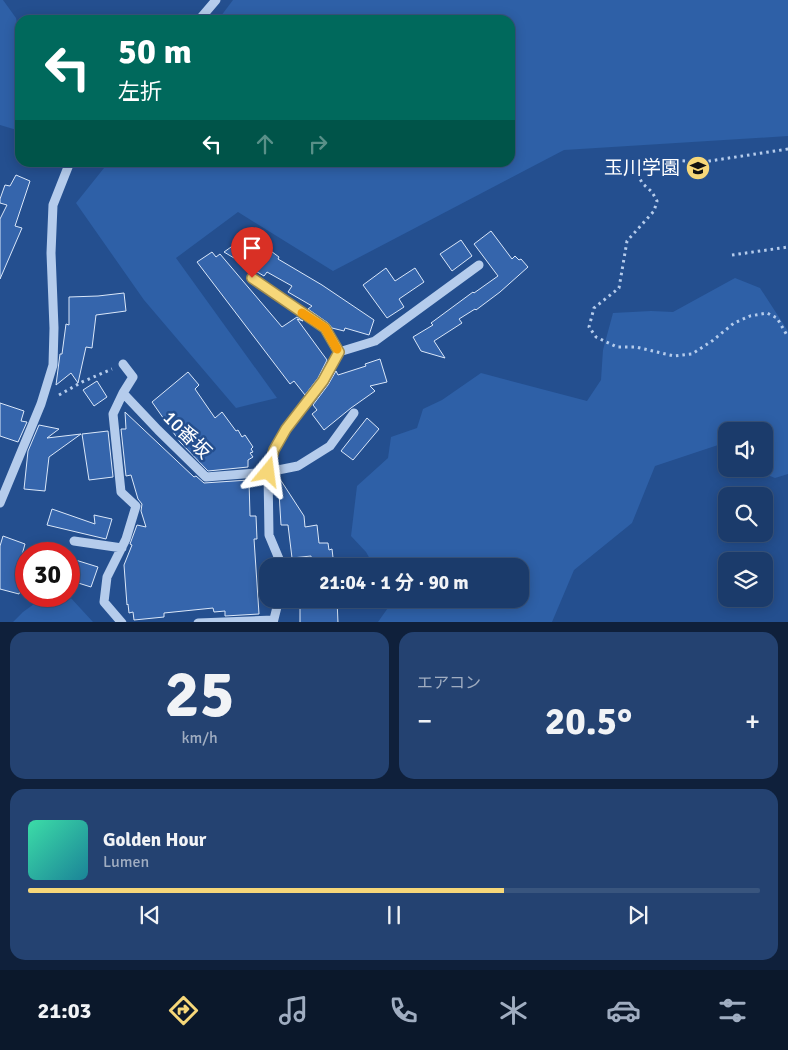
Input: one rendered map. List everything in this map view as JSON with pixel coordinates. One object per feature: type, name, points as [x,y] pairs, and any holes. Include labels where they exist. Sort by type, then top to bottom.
[{"type":"street","points":[[203,15],[216,0]]},
{"type":"street","points":[[0,503],[41,404],[53,364],[54,328],[51,252],[53,205],[68,167]]},
{"type":"street","points":[[279,558],[269,535],[268,472],[274,450],[286,429],[323,381],[339,352],[375,341],[479,265]]},
{"type":"street","points":[[252,278],[325,328],[339,352]]},
{"type":"street","points":[[122,364],[133,377],[113,414],[121,492],[136,506],[122,548],[108,578],[104,602],[122,622]]},
{"type":"street","name":"10番坂","points":[[123,393],[206,477],[268,472],[298,466],[330,446],[354,413]]},
{"type":"street","points":[[74,541],[122,548]]},
{"type":"street","points":[[198,622],[273,621],[277,608]]},
{"type":"path","points":[[788,149],[703,162],[654,159],[640,162],[636,170],[642,183],[658,201],[654,211],[626,241],[619,288],[594,308],[589,327],[596,337],[617,347],[636,347],[674,356],[692,354],[734,323],[750,316],[767,314],[777,318],[788,337]]},
{"type":"path","points":[[732,255],[788,248]]},
{"type":"path","points":[[56,396],[122,364]]},
{"type":"shaded area","points":[[0,0],[3,0],[15,17],[15,130],[0,125]]},
{"type":"shaded area","points":[[233,0],[788,0],[788,136],[564,150],[333,271],[238,212],[176,258],[277,398],[236,408],[144,300],[76,203],[105,167],[515,167],[515,15],[222,15]]},
{"type":"shaded area","points":[[735,278],[760,288],[788,331],[788,474],[773,477],[773,422],[718,422],[718,445],[655,466],[632,523],[574,570],[552,622],[378,622],[388,608],[529,608],[529,558],[369,558],[351,536],[357,486],[388,458],[391,437],[417,428],[423,409],[442,400],[481,373],[587,401],[601,380],[603,350],[613,313],[673,312]]},
{"type":"shaded area","points":[[30,607],[79,607],[93,622],[13,622]]},
{"type":"building","points":[[16,175],[30,181],[15,226],[22,228],[0,279],[0,219],[7,205],[0,203],[0,199],[5,185],[10,186]]},
{"type":"building","points":[[491,231],[512,259],[515,256],[519,260],[521,259],[528,267],[500,292],[476,310],[459,319],[462,323],[434,341],[445,358],[421,351],[413,337],[433,325],[431,323],[498,276],[474,244]]},
{"type":"building","points":[[248,235],[259,252],[264,246],[279,257],[278,259],[322,285],[374,320],[369,335],[345,328],[344,331],[332,328],[308,309],[312,306],[288,292],[292,286],[267,272],[264,276],[224,252]]},
{"type":"building","points":[[461,240],[472,256],[452,271],[440,254]]},
{"type":"building","points":[[212,252],[216,257],[220,254],[282,327],[297,317],[303,321],[297,319],[327,360],[318,378],[305,395],[294,381],[290,384],[197,262]]},
{"type":"building","points":[[386,268],[395,281],[415,268],[424,282],[399,299],[404,307],[387,318],[363,285]]},
{"type":"building","points":[[124,293],[126,311],[96,315],[92,348],[86,347],[78,383],[71,373],[56,385],[66,324],[69,325],[69,297]]},
{"type":"building","points":[[380,359],[387,382],[370,386],[375,391],[324,430],[312,414],[317,410],[313,405],[336,371],[338,375],[366,366],[365,364]]},
{"type":"building","points":[[188,372],[199,385],[195,389],[215,418],[222,412],[236,431],[238,430],[242,437],[245,435],[253,447],[251,449],[253,452],[250,453],[253,457],[248,460],[248,467],[208,471],[180,442],[152,402]]},
{"type":"building","points":[[97,381],[107,397],[94,406],[83,390]]},
{"type":"building","points":[[0,403],[24,411],[21,421],[27,422],[18,442],[0,436]]},
{"type":"building","points":[[125,412],[194,477],[196,476],[204,483],[249,480],[250,516],[256,516],[257,539],[254,539],[259,614],[225,616],[225,611],[214,612],[213,608],[164,613],[164,617],[134,620],[133,612],[129,613],[124,565],[137,525],[146,527],[141,511],[142,504],[138,499],[131,475],[126,476],[121,429],[126,429]]},
{"type":"building","points":[[367,418],[379,429],[353,460],[341,451]]},
{"type":"building","points":[[39,425],[59,429],[47,438],[81,434],[49,457],[45,491],[24,489],[28,451]]},
{"type":"building","points":[[108,431],[113,477],[89,480],[82,434]]},
{"type":"building","points":[[278,476],[304,516],[305,527],[317,525],[319,543],[328,543],[329,550],[332,549],[333,558],[311,558],[311,556],[292,558],[288,525],[281,525]]},
{"type":"building","points":[[52,509],[95,524],[94,515],[112,519],[106,539],[47,525]]},
{"type":"building","points":[[3,536],[20,542],[15,542],[15,593],[0,589],[0,546]]},
{"type":"building","points":[[80,561],[98,567],[91,587],[80,584]]},
{"type":"building","points":[[300,608],[337,608],[338,622],[300,622]]},
{"type":"slow traffic","points":[[302,313],[325,328],[337,349]]},
{"type":"place","name":"玉川学園","points":[[698,168]]},
{"type":"route","points":[[252,278],[325,328],[339,352],[323,381],[286,429],[274,450],[268,472]]}]
